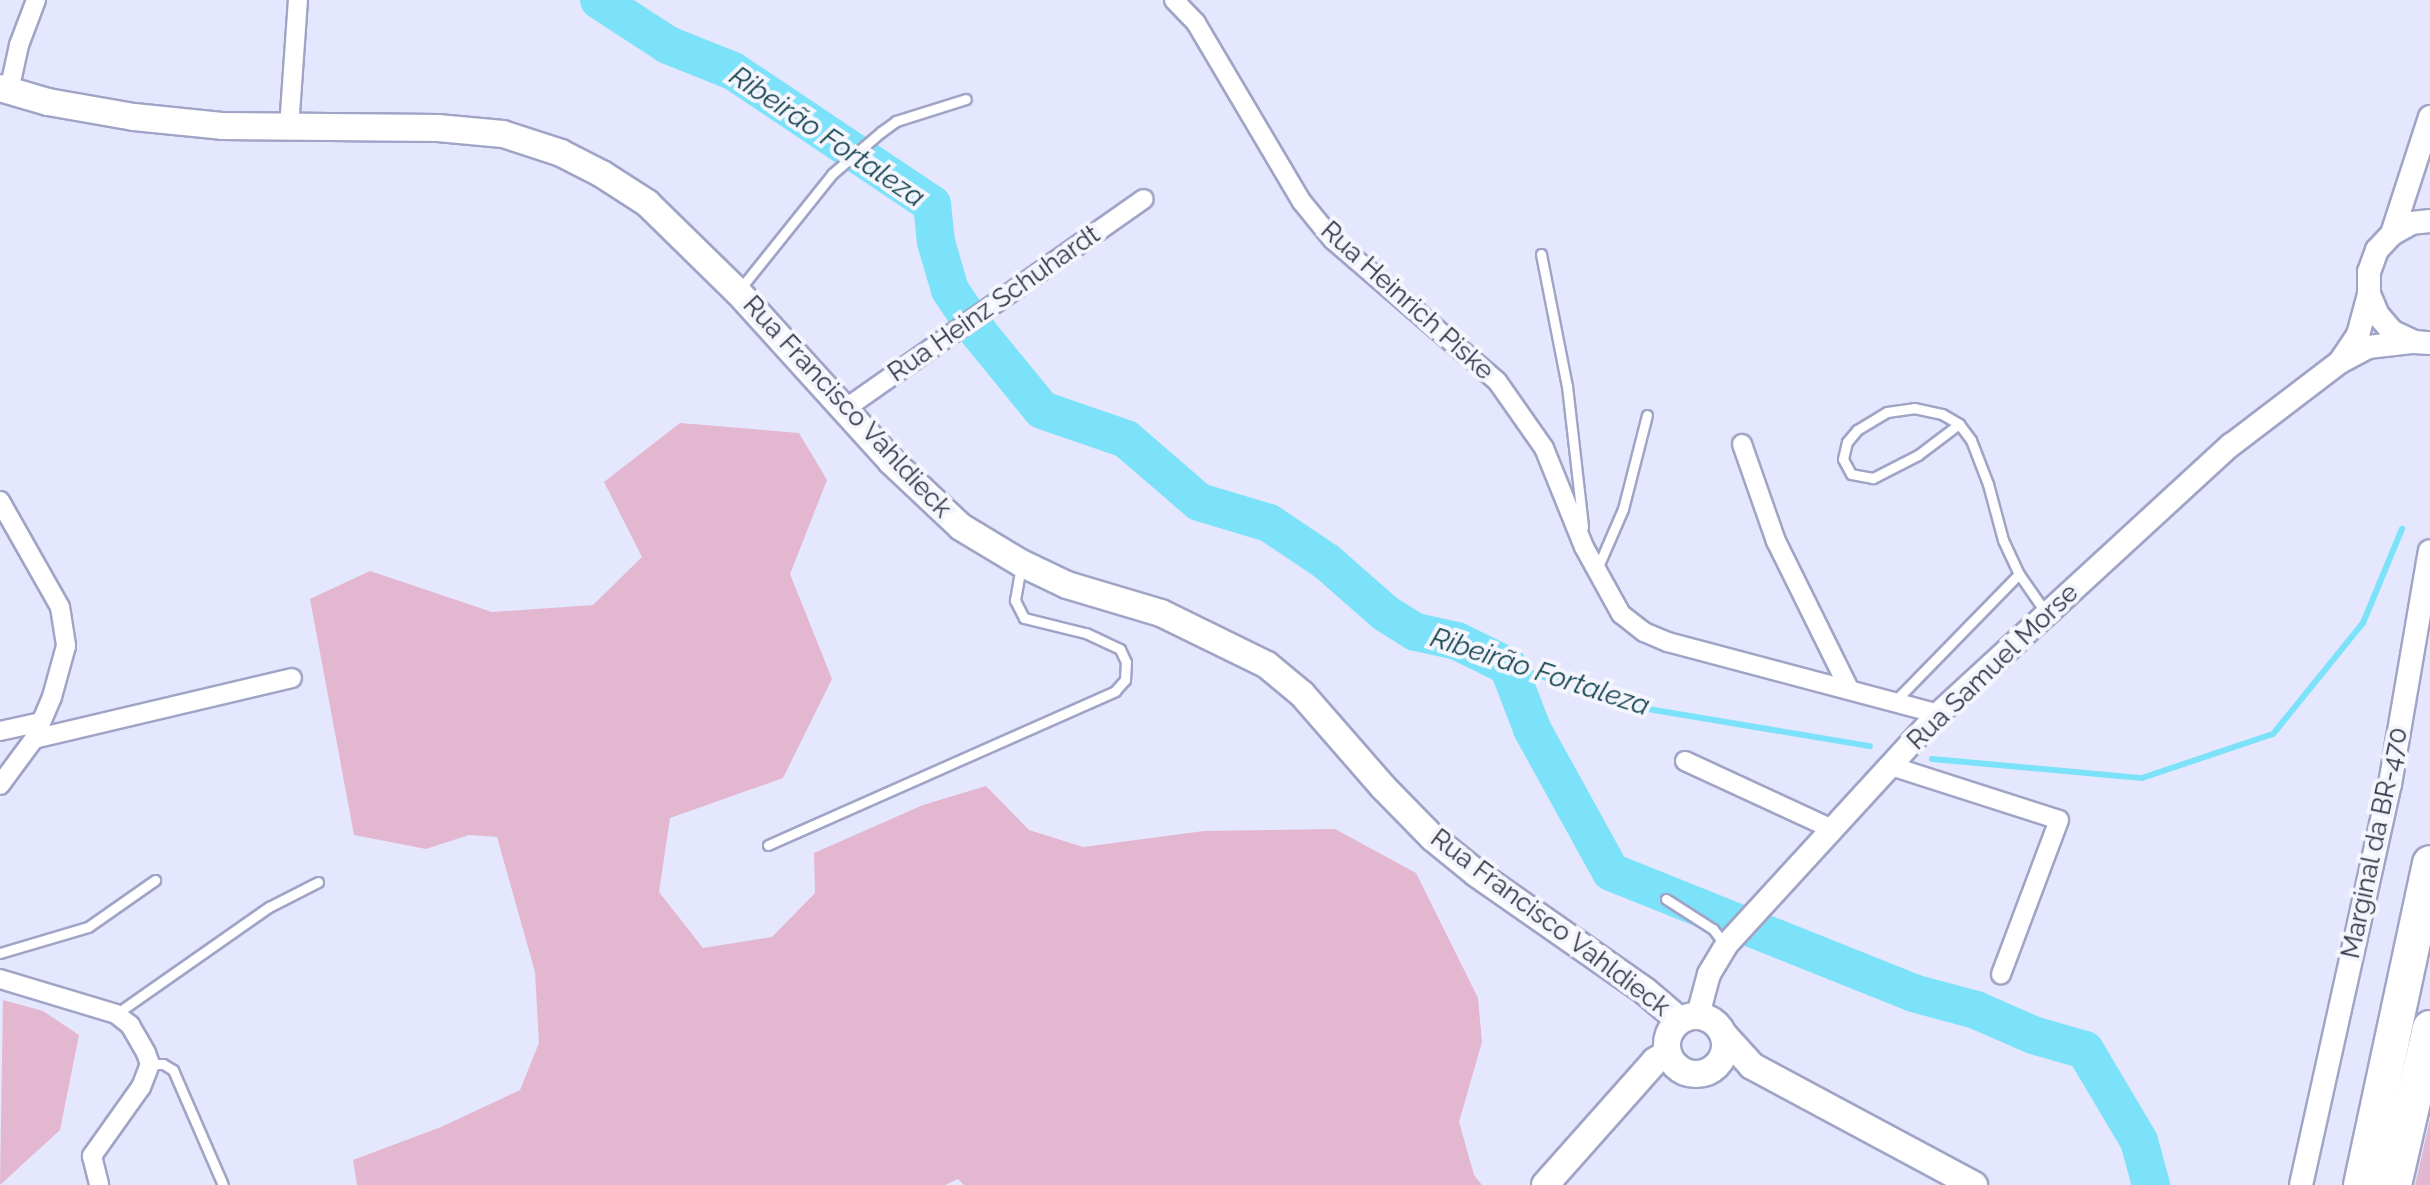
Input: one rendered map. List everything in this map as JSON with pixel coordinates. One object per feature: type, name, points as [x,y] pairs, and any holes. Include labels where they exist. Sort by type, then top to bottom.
[{"type":"highway","points":[[2361,1185],[2430,863]]},
{"type":"highway","points":[[2394,1185],[2430,1028]]},
{"type":"main road","name":"Rua Francisco Vahldieck","points":[[5,89],[134,117],[289,128],[438,128],[503,134],[561,153],[647,203],[738,292],[923,494],[961,527],[1021,563],[1067,585],[1161,613],[1267,665],[1302,694],[1383,787],[1433,838],[1476,873],[1645,991],[1689,1018],[1709,1018],[1752,1066],[1974,1185]]},
{"type":"main road","name":"Rua Francisco Vahldieck","points":[[1675,1062],[1668,1035],[1689,1018]]},
{"type":"main road","points":[[1713,1069],[1723,1056],[1723,1034]]},
{"type":"main road","points":[[1545,1185],[1641,1081],[1675,1062],[1698,1074],[1713,1069],[1752,1066]]},
{"type":"street","points":[[5,89],[36,0]]},
{"type":"street","points":[[289,128],[298,0]]},
{"type":"street","name":"Rua Heinrich Piske","points":[[1174,0],[1196,23],[1302,202],[1333,240],[1497,381],[1544,448],[1584,547],[1621,614],[1644,632],[1668,642],[1938,714]]},
{"type":"street","points":[[2392,234],[2429,130]]},
{"type":"street","name":"Rua Heinz Schuhardt","points":[[845,409],[1144,199]]},
{"type":"street","points":[[2392,234],[2412,223],[2430,221]]},
{"type":"street","name":"Rua Samuel Morse","points":[[2340,362],[2358,335],[2369,294],[2373,261],[2392,234]]},
{"type":"street","points":[[2369,294],[2378,315],[2393,332],[2425,345]]},
{"type":"street","name":"Rua Samuel Morse","points":[[1689,1018],[1726,945],[1830,828],[1938,714],[2231,445],[2340,362],[2368,347],[2425,345]]},
{"type":"street","points":[[1742,444],[1776,541],[1849,689]]},
{"type":"street","points":[[0,501],[60,607],[66,646],[38,731],[0,785]]},
{"type":"street","name":"Marginal da BR-470","points":[[2301,1185],[2390,784],[2430,551]]},
{"type":"street","points":[[0,731],[38,731],[292,678]]},
{"type":"street","points":[[1685,761],[1830,828]]},
{"type":"street","points":[[1891,766],[2059,820],[2001,974]]},
{"type":"street","points":[[0,979],[116,1014],[130,1025],[150,1064],[141,1087],[92,1156],[99,1185]]},
{"type":"street","name":"Marginal da BR-470","points":[[2284,1185],[2313,1133]]},
{"type":"lane","points":[[738,292],[832,174],[881,132],[896,121],[966,99]]},
{"type":"lane","points":[[1541,254],[1567,386],[1584,547]]},
{"type":"lane","points":[[1959,424],[1918,455],[1873,478],[1851,474],[1843,459],[1847,442],[1857,430],[1887,412],[1914,408],[1942,414],[1959,424],[1977,455],[2003,540],[2019,574],[2047,614]]},
{"type":"lane","points":[[1597,569],[1623,509],[1647,415]]},
{"type":"lane","points":[[768,845],[1115,691],[1125,680],[1126,662],[1120,649],[1085,633],[1024,618],[1015,600],[1021,563]]},
{"type":"lane","points":[[1894,702],[2019,574]]},
{"type":"lane","points":[[0,953],[88,927],[155,880]]},
{"type":"lane","points":[[116,1014],[269,907],[318,882]]},
{"type":"lane","points":[[1666,899],[1713,929],[1726,945]]},
{"type":"lane","points":[[150,1064],[163,1064],[173,1070],[223,1185]]},
{"type":"shaded area","points":[[680,423],[799,433],[827,480],[790,574],[832,679],[783,778],[670,818],[659,892],[703,948],[772,937],[815,893],[814,853],[923,805],[986,786],[1029,830],[1083,847],[1204,831],[1335,829],[1416,873],[1478,998],[1482,1042],[1459,1122],[1474,1175],[1482,1185],[964,1185],[958,1179],[945,1185],[357,1185],[353,1160],[441,1127],[520,1090],[539,1043],[535,972],[497,837],[469,835],[426,849],[354,835],[310,599],[370,571],[492,612],[593,605],[642,557],[604,482]]},
{"type":"shaded area","points":[[3,1000],[43,1011],[79,1035],[60,1130],[0,1185]]},
{"type":"shaded area","points":[[2430,1119],[2430,1185],[2415,1185]]},
{"type":"waterway","name":"Ribeirão Fortaleza","points":[[599,0],[668,45],[733,71],[932,204],[936,242],[950,290],[979,333],[1042,410],[1126,439],[1199,502],[1269,523],[1327,562],[1385,613],[1416,632],[1457,641],[1508,666],[1532,729],[1611,872],[1913,993],[1976,1010],[2033,1035],[2085,1050],[2139,1141],[2151,1185]]},
{"type":"waterway","name":"Ribeirão Fortaleza","points":[[1932,759],[2142,778],[2273,734],[2363,623],[2402,529]]},
{"type":"waterway","name":"Ribeirão Fortaleza","points":[[1508,666],[1648,709],[1870,746]]}]
